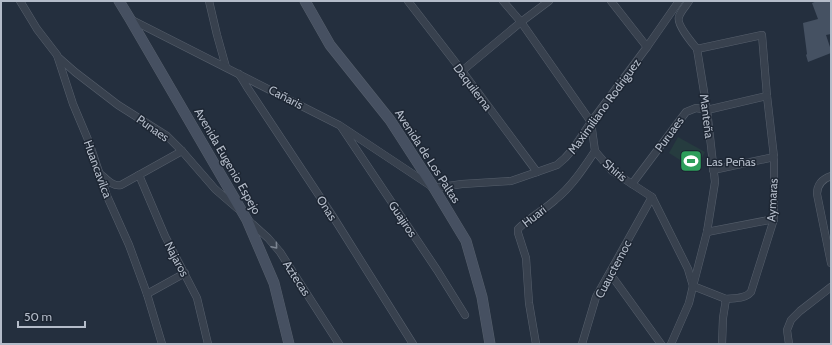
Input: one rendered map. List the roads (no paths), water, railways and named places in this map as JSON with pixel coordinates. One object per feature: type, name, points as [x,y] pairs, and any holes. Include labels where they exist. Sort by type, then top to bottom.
[{"type":"main road","name":"Avenida Eugenio Espejo","points":[[119,1],[247,220],[274,282],[289,344]]},
{"type":"main road","name":"Avenida de Los Paltas","points":[[305,1],[330,45],[390,120],[466,241],[482,297],[490,344]]},
{"type":"street","name":"Huancavilca","points":[[20,1],[37,29],[56,55],[73,104],[89,142],[107,196],[129,245],[147,294],[162,344]]},
{"type":"street","points":[[209,1],[226,67]]},
{"type":"street","name":"Daquilema","points":[[408,1],[537,172]]},
{"type":"street","name":"Shiris","points":[[503,1],[521,22],[591,122],[594,151],[612,171],[652,197]]},
{"type":"street","points":[[462,71],[549,1]]},
{"type":"street","points":[[611,1],[647,47]]},
{"type":"street","name":"Maximiliano Rodriguez","points":[[434,188],[462,184],[511,181],[557,164],[565,158],[679,1]]},
{"type":"street","name":"Manteña","points":[[689,1],[678,17],[678,22],[697,49],[715,182],[707,232],[694,286]]},
{"type":"street","name":"Cañaris","points":[[130,19],[339,125],[434,188]]},
{"type":"street","name":"Aymaras","points":[[697,49],[762,35],[774,157],[774,219],[751,292],[743,297],[726,299]]},
{"type":"street","name":"Punaes","points":[[56,55],[75,72],[118,105],[167,136],[215,189],[241,211]]},
{"type":"street","name":"Onas","points":[[239,74],[332,215],[412,344]]},
{"type":"street","name":"Puruaes","points":[[632,184],[686,112],[696,108],[706,110],[767,96]]},
{"type":"street","name":"Guajiros","points":[[339,125],[437,270],[465,315]]},
{"type":"street","points":[[98,172],[111,183],[117,186],[121,185],[182,151]]},
{"type":"street","name":"Huari","points":[[536,344],[529,304],[526,258],[518,229],[564,192],[579,176],[594,151]]},
{"type":"street","points":[[713,170],[774,157]]},
{"type":"street","name":"Najaros","points":[[139,175],[165,236],[197,298],[208,344]]},
{"type":"street","points":[[831,176],[827,177],[820,183],[817,194],[831,264]]},
{"type":"street","points":[[652,197],[688,269],[694,286],[689,303],[671,344]]},
{"type":"street","name":"Cuauctemoc","points":[[582,344],[596,297],[652,197]]},
{"type":"street","points":[[707,232],[774,219]]},
{"type":"street","name":"Aztecas","points":[[247,220],[268,238],[280,252],[339,344]]},
{"type":"street","points":[[147,294],[185,273]]},
{"type":"street","points":[[608,276],[614,280],[661,344]]},
{"type":"street","points":[[694,286],[726,299],[723,318],[722,344]]},
{"type":"street","points":[[788,344],[788,330],[791,320],[800,311],[831,287]]},
{"type":"place","name":"Las Peñas","points":[[691,161]]}]
